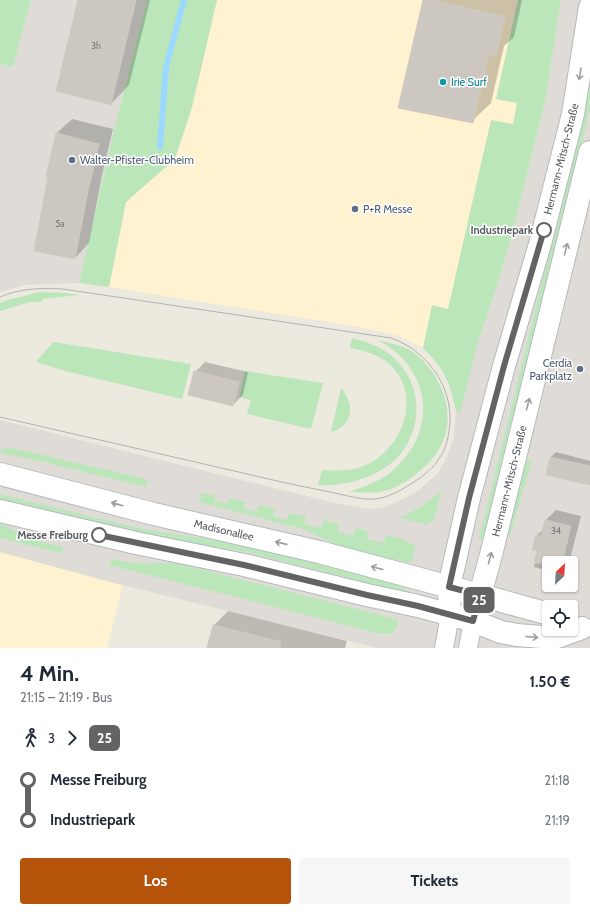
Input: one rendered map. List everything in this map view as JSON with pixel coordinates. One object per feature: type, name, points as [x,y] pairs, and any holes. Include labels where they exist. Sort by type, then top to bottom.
[{"type":"main road","name":"Hermann-Mitsch-Straße","points":[[450,615],[449,587],[469,498],[504,366],[540,244],[573,114],[590,7]]},
{"type":"main road","name":"Hermann-Mitsch-Straße","points":[[473,621],[590,152]]},
{"type":"main road","name":"Madisonallee","points":[[0,474],[154,514],[319,552],[542,612]]},
{"type":"main road","points":[[0,511],[136,543],[244,565],[450,615],[516,635],[554,638],[581,626]]},
{"type":"street","points":[[444,648],[450,615]]},
{"type":"street","name":"Hermann-Mitsch-Straße","points":[[468,648],[473,621]]},
{"type":"shaded area","points":[[31,0],[147,0],[115,126],[79,283],[24,285],[0,292],[0,64],[13,67]]},
{"type":"shaded area","points":[[217,0],[561,0],[478,341],[423,348],[400,336],[354,326],[109,287],[126,202],[175,159],[192,107]]},
{"type":"shaded area","points":[[561,0],[590,0],[590,648],[378,648],[110,582],[0,552],[0,420],[331,502],[369,509],[385,507],[414,494],[437,474],[444,463],[453,440],[456,410],[448,379],[440,366],[423,348],[478,341],[498,283],[515,223],[545,102]]},
{"type":"shaded area","name":"Messe Freiburg","points":[[0,552],[123,584],[107,648],[0,648]]},
{"type":"green space","points":[[0,0],[31,0],[13,67],[0,64]]},
{"type":"green space","points":[[147,0],[217,0],[192,107],[175,159],[126,202],[109,287],[79,283],[115,126]]},
{"type":"green space","points":[[518,0],[561,0],[545,102],[515,223],[498,283],[478,341],[460,413],[456,410],[445,376],[436,362],[423,348],[432,305],[448,309],[491,120],[513,124],[517,103],[496,99]]},
{"type":"green space","points":[[590,70],[590,107],[574,177],[485,540],[479,539],[568,176]]},
{"type":"green space","points":[[40,292],[79,295],[43,299],[42,302],[30,302],[0,311],[0,303]]},
{"type":"green space","points":[[352,338],[369,343],[385,351],[395,359],[403,369],[410,379],[414,390],[416,402],[415,426],[405,448],[388,465],[377,472],[342,484],[318,485],[322,470],[337,471],[352,469],[361,467],[377,459],[390,447],[400,432],[405,416],[407,399],[403,383],[394,369],[376,355],[350,348]]},
{"type":"green space","points":[[378,340],[410,350],[423,360],[430,368],[444,396],[448,422],[440,447],[433,458],[424,468],[404,483],[383,491],[349,492],[375,482],[390,473],[406,457],[417,440],[422,421],[423,403],[419,385],[410,368],[396,353]]},
{"type":"green space","points":[[53,342],[191,364],[182,399],[65,371],[36,362]]},
{"type":"green space","points":[[245,371],[323,383],[311,429],[247,414],[251,400],[239,397]]},
{"type":"green space","points":[[341,388],[349,401],[350,413],[348,419],[339,429],[331,432]]},
{"type":"green space","points":[[8,447],[148,480],[146,487],[0,453],[3,449]]},
{"type":"green space","points":[[532,460],[510,536],[506,537],[524,463]]},
{"type":"green space","points":[[441,491],[434,519],[427,525],[400,518],[421,507]]},
{"type":"green space","points":[[202,493],[215,495],[214,501],[228,504],[229,498],[246,502],[244,509],[257,512],[259,505],[275,509],[273,516],[287,520],[289,513],[306,516],[304,524],[321,528],[324,520],[339,524],[338,532],[353,536],[356,528],[368,531],[367,539],[384,543],[386,535],[402,539],[415,545],[412,562],[395,561],[339,546],[303,529],[199,502]]},
{"type":"green space","points":[[0,494],[142,529],[220,541],[247,547],[406,586],[405,592],[246,552],[162,539],[0,501]]},
{"type":"green space","points":[[0,524],[38,541],[63,547],[61,553],[0,538]]},
{"type":"green space","points":[[111,558],[133,563],[172,562],[396,619],[398,621],[392,633],[377,633],[109,565]]},
{"type":"building","points":[[78,0],[136,0],[111,105],[56,91]]},
{"type":"building","name":"Irie Surf","points":[[423,0],[434,0],[505,17],[496,56],[489,54],[473,123],[398,108]]},
{"type":"building","points":[[56,133],[99,144],[75,259],[34,251],[48,177],[46,176]]},
{"type":"building","points":[[194,371],[239,382],[233,406],[188,395]]},
{"type":"building","points":[[550,457],[590,466],[590,485],[546,475]]},
{"type":"building","points":[[545,520],[571,526],[564,556],[542,556],[542,563],[534,563],[537,551],[532,550],[536,535],[541,536]]},
{"type":"building","points":[[213,625],[281,642],[280,648],[207,648]]},
{"type":"waterway","points":[[160,147],[166,67],[184,0]]},
{"type":"tram line","points":[[0,297],[31,289],[63,289],[391,338],[405,344],[417,352],[437,374],[444,387],[450,416],[449,434],[446,445],[438,461],[432,468],[414,482],[395,493],[385,497],[370,499],[355,498],[0,417]]},
{"type":"bus line","name":"25","points":[[99,535],[207,556],[418,606],[473,621],[480,595],[449,587],[469,498],[504,366],[544,230]]},
{"type":"place","name":"Irie Surf","points":[[443,82]]},
{"type":"place","name":"Walter-Pfister-Clubheim","points":[[72,160]]},
{"type":"place","name":"P+R Messe","points":[[355,209]]},
{"type":"place","name":"Industriepark","points":[[544,230]]},
{"type":"place","name":"Cerdia Parkplatz","points":[[580,369]]},
{"type":"place","name":"Messe Freiburg","points":[[99,535]]}]
